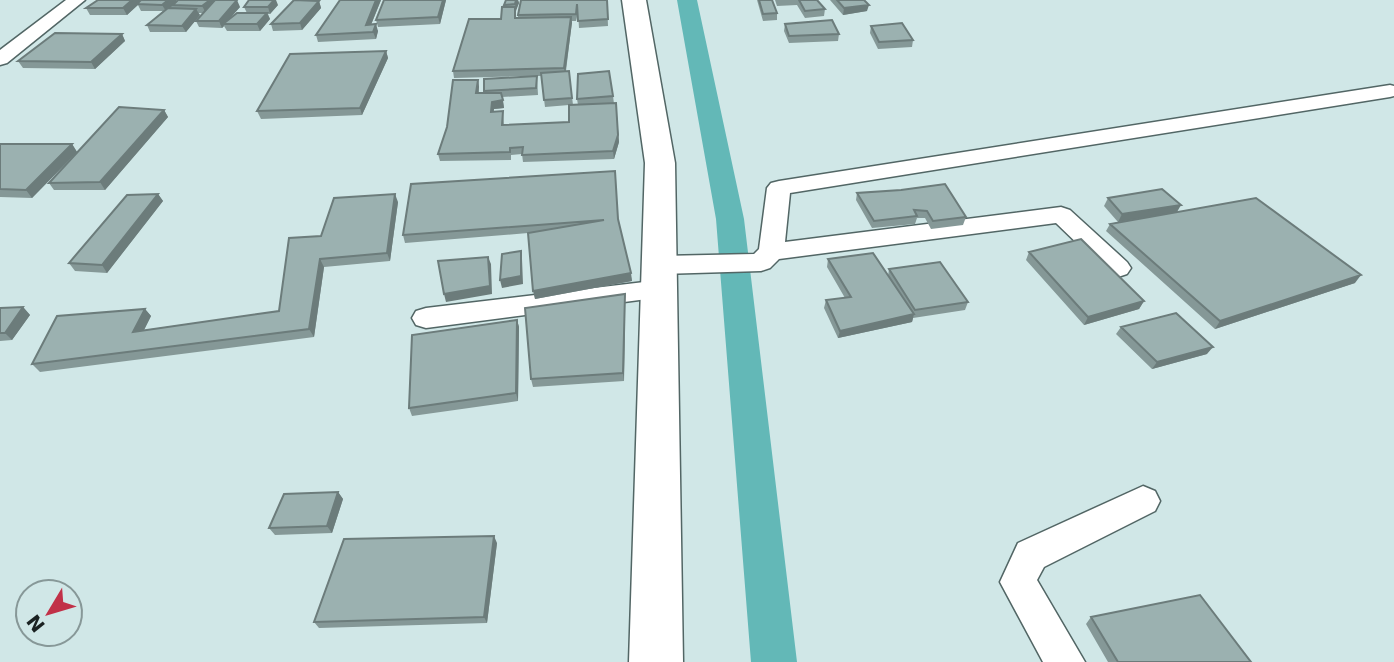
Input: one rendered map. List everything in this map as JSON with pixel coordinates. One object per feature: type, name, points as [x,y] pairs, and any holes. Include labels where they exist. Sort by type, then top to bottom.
[{"type":"street","points":[[0,59],[77,0]]},
{"type":"street","points":[[634,0],[660,163],[667,273],[656,662]]},
{"type":"street","points":[[766,257],[779,188],[1390,91]]},
{"type":"street","points":[[426,318],[667,273],[1061,215],[1118,268]]},
{"type":"street","points":[[1065,662],[1018,582],[1031,555],[1143,501]]},
{"type":"building","points":[[98,0],[132,0],[123,8],[86,8]]},
{"type":"building","points":[[141,0],[168,0],[162,5],[137,4]]},
{"type":"building","points":[[178,0],[210,0],[202,6],[173,5]]},
{"type":"building","points":[[215,0],[237,0],[219,21],[196,21]]},
{"type":"building","points":[[249,0],[274,0],[268,7],[244,7]]},
{"type":"building","points":[[294,0],[319,1],[300,23],[271,24]]},
{"type":"building","points":[[340,0],[376,0],[366,25],[376,24],[373,32],[316,35]]},
{"type":"building","points":[[384,0],[443,0],[438,17],[376,20]]},
{"type":"building","points":[[506,0],[516,0],[515,4],[504,5]]},
{"type":"building","points":[[521,0],[607,0],[608,19],[578,21],[577,4],[576,14],[518,15]]},
{"type":"building","points":[[759,0],[772,0],[777,13],[763,14]]},
{"type":"building","points":[[799,0],[817,0],[825,9],[805,11]]},
{"type":"building","points":[[837,0],[864,0],[869,5],[844,8]]},
{"type":"building","points":[[502,7],[515,7],[515,18],[571,17],[564,68],[453,71],[469,19],[501,19]]},
{"type":"building","points":[[168,8],[196,9],[182,26],[147,25]]},
{"type":"building","points":[[237,13],[267,13],[257,24],[223,24]]},
{"type":"building","points":[[832,20],[839,34],[789,36],[785,24]]},
{"type":"building","points":[[902,23],[913,40],[879,42],[871,26]]},
{"type":"building","points":[[55,33],[122,34],[91,62],[18,61]]},
{"type":"building","points":[[386,51],[360,108],[257,111],[290,54]]},
{"type":"building","points":[[569,71],[572,98],[544,100],[541,73]]},
{"type":"building","points":[[609,71],[613,96],[577,99],[578,74]]},
{"type":"building","points":[[537,76],[536,88],[484,91],[484,79]]},
{"type":"building","points":[[453,80],[478,80],[476,93],[501,93],[503,100],[492,102],[491,112],[503,111],[502,125],[569,122],[569,105],[616,103],[618,135],[613,151],[522,155],[523,147],[510,148],[510,152],[438,154],[447,127]]},
{"type":"building","points":[[119,107],[164,110],[100,182],[49,183]]},
{"type":"building","points":[[0,144],[72,144],[26,190],[0,189]]},
{"type":"building","points":[[615,171],[618,219],[631,273],[533,291],[528,233],[604,220],[403,235],[411,184]]},
{"type":"building","points":[[945,184],[966,217],[933,221],[927,211],[914,210],[917,216],[874,221],[857,193],[901,190]]},
{"type":"building","points":[[1162,189],[1181,205],[1122,214],[1108,198]]},
{"type":"building","points":[[158,194],[102,265],[69,263],[127,195]]},
{"type":"building","points":[[395,194],[387,253],[320,259],[309,329],[32,364],[57,316],[145,309],[133,332],[279,311],[289,238],[321,236],[334,198]]},
{"type":"building","points":[[1256,198],[1361,275],[1220,321],[1110,224]]},
{"type":"building","points":[[1081,239],[1144,301],[1088,317],[1029,252]]},
{"type":"building","points":[[521,251],[521,276],[500,280],[502,254]]},
{"type":"building","points":[[873,253],[914,314],[840,331],[826,300],[851,297],[828,259]]},
{"type":"building","points":[[488,257],[490,286],[444,294],[438,261]]},
{"type":"building","points":[[940,262],[968,302],[915,310],[889,269]]},
{"type":"building","points":[[625,294],[623,373],[531,379],[525,308]]},
{"type":"building","points":[[23,307],[5,333],[0,333],[0,308]]},
{"type":"building","points":[[1176,313],[1213,347],[1157,362],[1121,327]]},
{"type":"building","points":[[517,320],[516,393],[409,408],[412,335]]},
{"type":"building","points":[[338,492],[327,526],[269,528],[284,494]]},
{"type":"building","points":[[494,536],[484,617],[314,622],[344,539]]},
{"type":"building","points":[[1200,595],[1251,662],[1118,662],[1091,617]]},
{"type":"waterway","points":[[687,0],[730,219],[774,662]]}]
